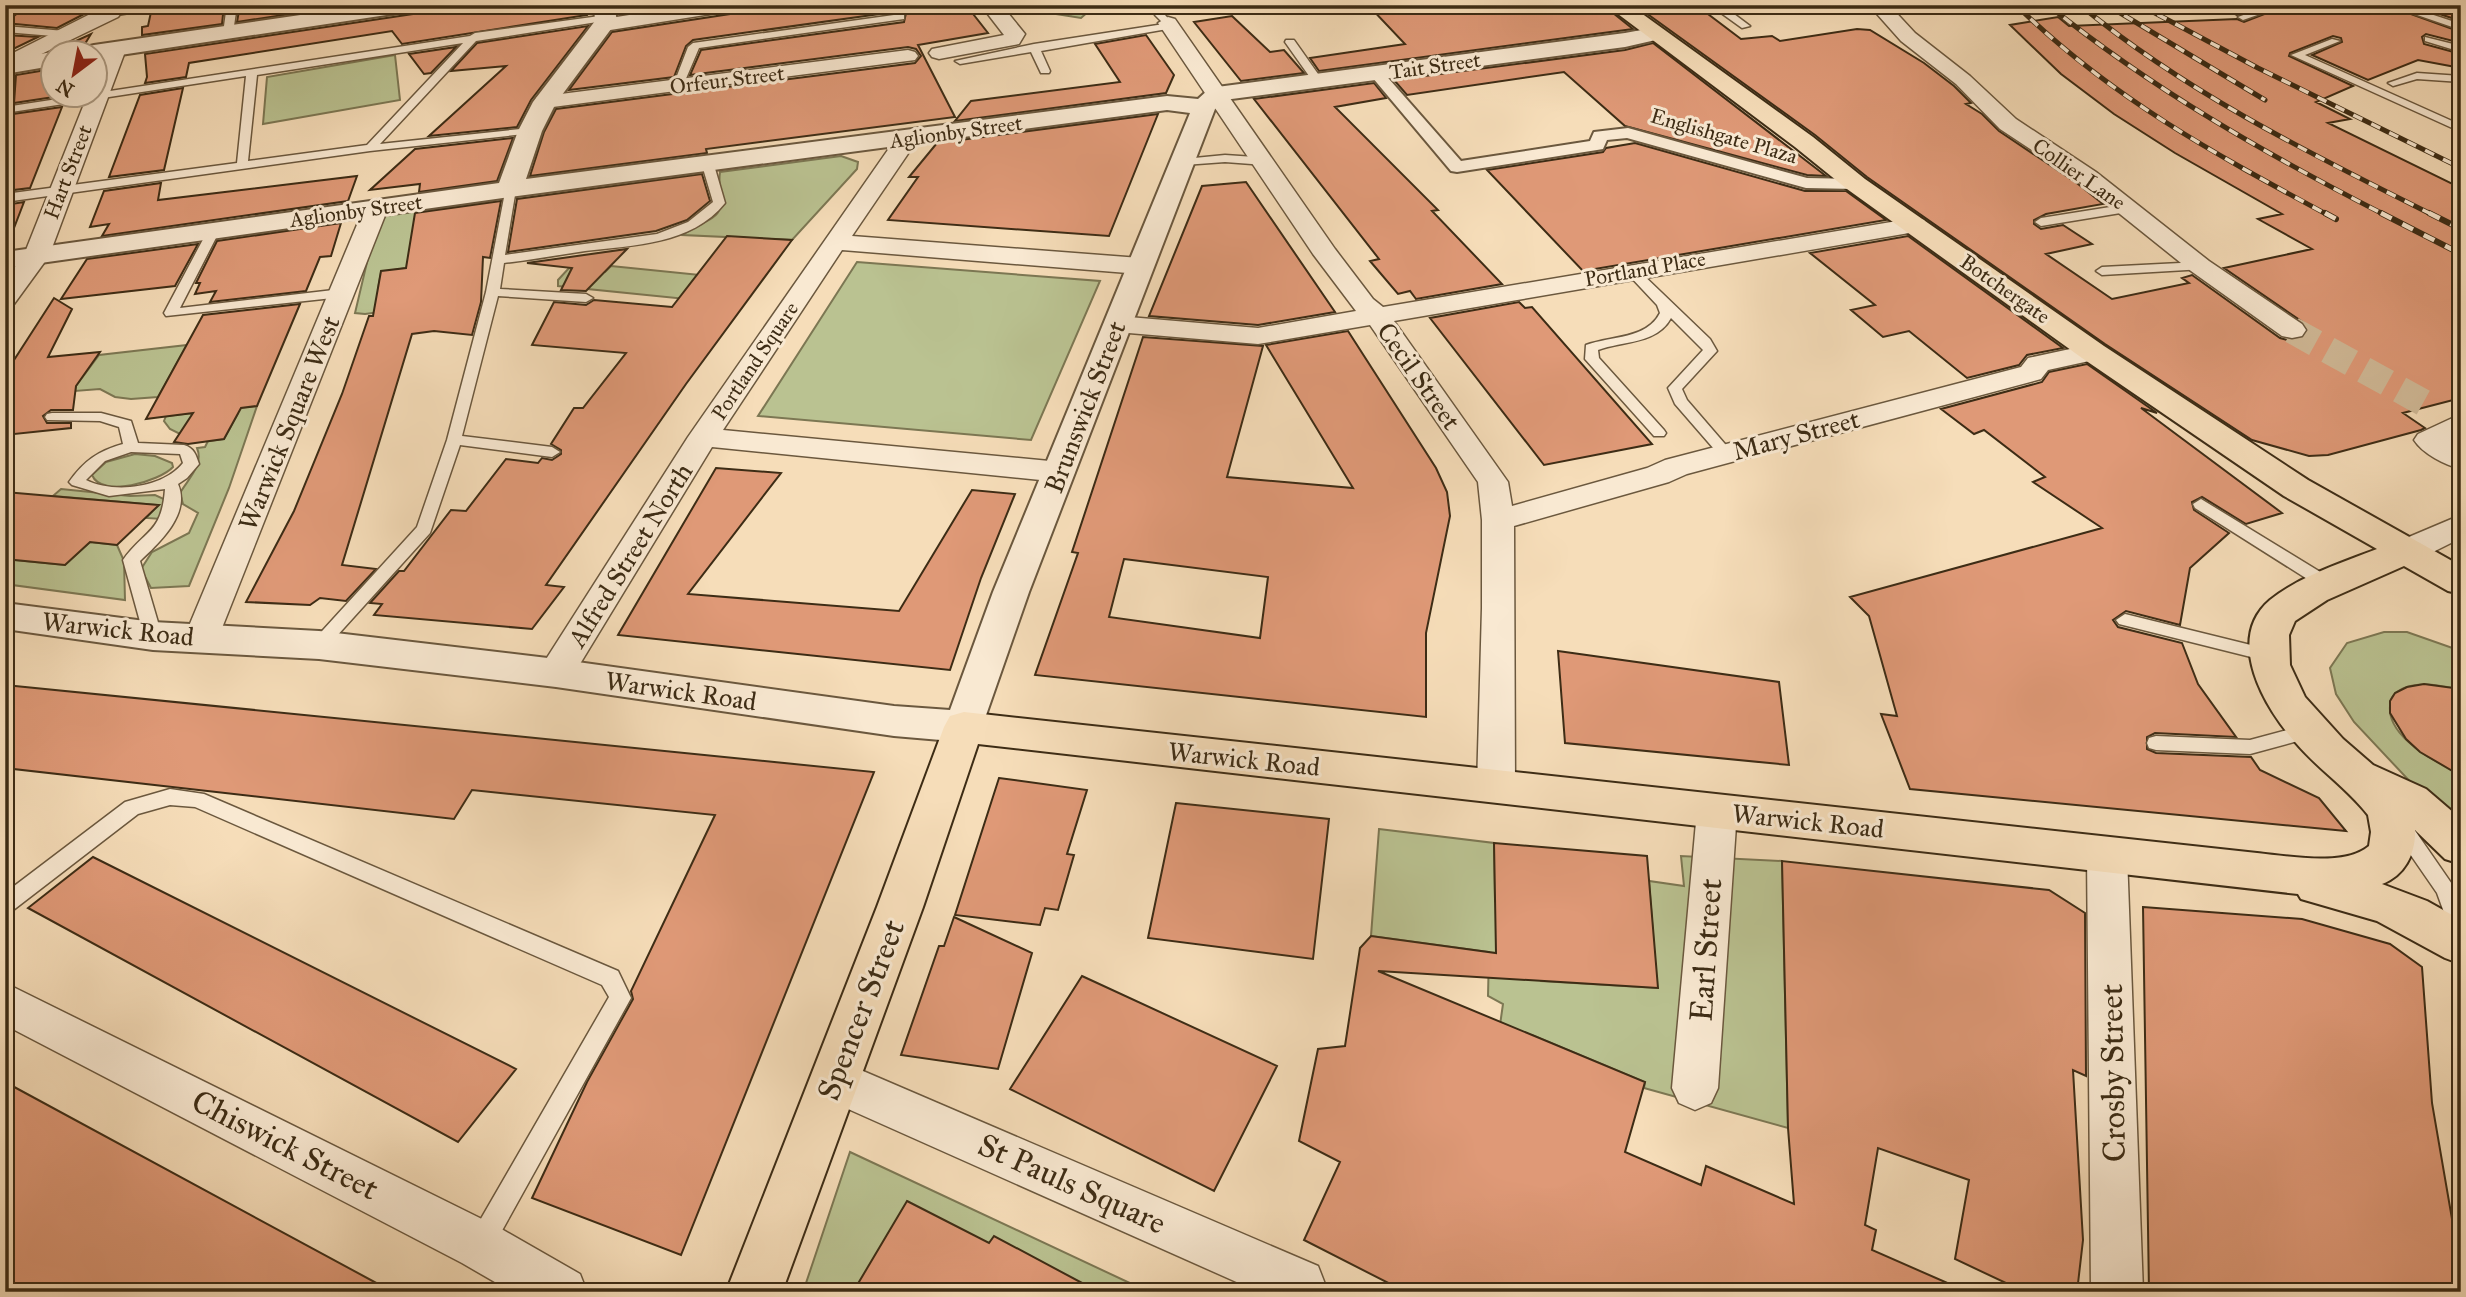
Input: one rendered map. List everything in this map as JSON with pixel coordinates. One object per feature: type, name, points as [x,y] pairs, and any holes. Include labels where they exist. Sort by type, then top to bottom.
[{"type":"main road","name":"Botchergate","points":[[1616,5],[1652,34],[1753,104],[1856,184],[2094,352],[2296,488],[2461,582]]},
{"type":"main road","points":[[2409,550],[2301,596],[2274,619],[2267,655],[2284,696],[2309,731],[2374,793],[2411,801],[2461,846]]},
{"type":"main road","name":"Warwick Road","points":[[964,727],[2257,872],[2334,876],[2379,867],[2393,849],[2393,832],[2374,793]]},
{"type":"main road","name":"Spencer Street","points":[[754,1292],[835,1081],[964,727]]},
{"type":"main road","points":[[2257,872],[2385,904],[2411,915],[2461,944]]},
{"type":"street","points":[[108,51],[413,5]]},
{"type":"street","points":[[510,190],[530,131],[545,102],[605,16],[730,5]]},
{"type":"street","points":[[939,53],[1012,40],[1015,34],[997,13],[1006,5]]},
{"type":"street","name":"Collier Lane","points":[[1878,5],[1902,32],[1962,80],[2008,124],[2129,208],[2200,266],[2292,330]]},
{"type":"street","points":[[8,66],[20,57],[115,9]]},
{"type":"street","name":"Cecil Street","points":[[1169,18],[1211,100],[1265,162],[1326,254],[1364,304],[1376,315],[1493,482],[1498,520],[1496,787]]},
{"type":"street","name":"Tait Street","points":[[1211,100],[1318,81],[1612,42],[1652,34]]},
{"type":"street","name":"Orfeur Street","points":[[545,102],[908,56]]},
{"type":"street","points":[[8,66],[38,61]]},
{"type":"street","name":"Englishgate Plaza","points":[[1377,74],[1457,167],[1597,145],[1600,135],[1628,133],[1806,183],[1856,184]]},
{"type":"street","name":"Aglionby Street","points":[[5,260],[510,190],[1167,103],[1211,100]]},
{"type":"street","name":"Brunswick Street","points":[[964,727],[1011,592],[1140,266],[1211,100]]},
{"type":"street","name":"Hart Street","points":[[5,298],[36,256],[93,108]]},
{"type":"street","name":"Portland Square","points":[[907,139],[703,437],[1059,472]]},
{"type":"street","name":"Warwick Square West","points":[[201,638],[376,208]]},
{"type":"street","name":"Portland Place","points":[[1117,324],[1258,336],[1914,225]]},
{"type":"street","points":[[835,242],[1140,266]]},
{"type":"street","name":"Mary Street","points":[[1498,520],[1726,454],[2031,373],[2038,364],[2094,352]]},
{"type":"street","points":[[2455,418],[2429,440],[2461,460]]},
{"type":"street","name":"Alfred Street North","points":[[556,673],[703,437]]},
{"type":"street","points":[[2409,550],[2461,525]]},
{"type":"street","name":"Warwick Road","points":[[5,616],[153,636],[319,645],[556,673],[894,721],[964,727]]},
{"type":"street","name":"Earl Street","points":[[1695,1088],[1717,811]]},
{"type":"street","name":"Crosby Street","points":[[2107,855],[2117,1292]]},
{"type":"street","name":"Chiswick Street","points":[[5,1003],[480,1245],[562,1292]]},
{"type":"street","name":"St Pauls Square","points":[[835,1081],[1305,1289]]},
{"type":"lane","points":[[115,9],[174,5]]},
{"type":"lane","points":[[228,33],[232,5]]},
{"type":"lane","points":[[1715,5],[1745,26]]},
{"type":"lane","points":[[2243,17],[2281,5]]},
{"type":"lane","points":[[2393,5],[2461,27]]},
{"type":"lane","points":[[108,94],[605,16]]},
{"type":"lane","points":[[678,86],[693,47],[697,45],[901,17]]},
{"type":"lane","points":[[960,61],[1169,18]]},
{"type":"lane","points":[[5,29],[65,34]]},
{"type":"lane","points":[[370,148],[475,36]]},
{"type":"lane","points":[[2428,39],[2461,49]]},
{"type":"lane","points":[[2335,41],[2296,55],[2461,129]]},
{"type":"lane","points":[[1290,42],[1318,81]]},
{"type":"lane","points":[[1034,47],[1045,71]]},
{"type":"lane","points":[[242,166],[252,71]]},
{"type":"lane","points":[[2393,83],[2417,76],[2461,79]]},
{"type":"lane","points":[[5,110],[38,105]]},
{"type":"lane","points":[[5,198],[370,148],[530,131]]},
{"type":"lane","points":[[1184,162],[1231,158],[1265,162]]},
{"type":"lane","points":[[498,260],[636,242],[679,230],[713,211],[719,203],[708,165]]},
{"type":"lane","points":[[319,645],[424,529],[454,440],[493,292],[510,190]]},
{"type":"lane","points":[[2041,222],[2129,208]]},
{"type":"lane","points":[[214,230],[171,313],[342,293]]},
{"type":"lane","points":[[2102,271],[2200,266]]},
{"type":"lane","points":[[1632,272],[1705,342],[1710,351],[1675,388],[1680,401],[1726,454]]},
{"type":"lane","points":[[493,292],[586,299]]},
{"type":"lane","points":[[1659,433],[1592,359],[1591,348],[1659,329],[1667,313],[1663,304]]},
{"type":"lane","points":[[52,417],[101,416],[126,424],[131,447]]},
{"type":"lane","points":[[454,440],[552,452]]},
{"type":"lane","points":[[131,447],[184,450],[189,455],[191,464],[182,475],[166,484],[142,490],[111,492],[89,489],[77,482],[88,464],[104,454],[131,447]]},
{"type":"lane","points":[[153,636],[131,560],[168,523],[173,487],[166,484]]},
{"type":"lane","points":[[2201,504],[2329,585]]},
{"type":"lane","points":[[2125,621],[2267,655]]},
{"type":"lane","points":[[2156,743],[2250,747],[2309,731]]},
{"type":"lane","points":[[2374,793],[2446,890],[2461,934]]},
{"type":"lane","points":[[5,905],[132,808],[170,797],[197,799],[610,978],[620,998],[480,1245]]},
{"type":"green space","points":[[1077,5],[1096,5],[1081,18],[1037,11],[1012,13],[1021,6],[1070,14],[1068,9]]},
{"type":"green space","points":[[395,55],[400,100],[263,124],[267,77]]},
{"type":"green space","points":[[841,156],[858,162],[857,169],[792,240],[683,235],[718,213],[720,172]]},
{"type":"green space","points":[[491,201],[495,209],[406,268],[381,272],[378,289],[448,303],[355,313],[377,220],[386,216]]},
{"type":"green space","points":[[857,262],[1100,281],[1031,440],[758,416]]},
{"type":"green space","points":[[611,266],[710,276],[686,299],[558,286],[558,280],[569,268],[605,272]]},
{"type":"green space","points":[[187,345],[158,397],[131,399],[115,397],[100,389],[75,391],[99,355]]},
{"type":"green space","points":[[257,406],[229,488],[189,586],[151,588],[141,569],[152,552],[189,533],[198,513],[183,504],[180,493],[197,466],[197,448],[205,447],[208,441],[224,439],[237,415],[180,434],[170,429],[164,421],[166,416]]},
{"type":"green space","points":[[135,454],[155,456],[172,463],[173,467],[156,478],[119,487],[98,482],[92,475],[106,462]]},
{"type":"green space","points":[[61,489],[130,496],[155,495],[166,500],[162,519],[146,518],[158,505],[53,496]]},
{"type":"green space","points":[[90,542],[117,545],[124,561],[125,600],[5,584],[5,559],[65,565]]},
{"type":"green space","points":[[2384,632],[2407,632],[2461,651],[2461,689],[2413,685],[2395,694],[2390,706],[2396,728],[2405,738],[2427,756],[2461,773],[2461,816],[2417,789],[2354,722],[2336,694],[2330,668],[2347,643]]},
{"type":"green space","points":[[1379,829],[1494,843],[1495,901],[1541,981],[1657,988],[1649,881],[1684,886],[1681,856],[1782,861],[1788,1128],[1644,1088],[1645,1082],[1532,1035],[1499,1032],[1503,1004],[1488,996],[1489,952],[1371,936]]},
{"type":"green space","points":[[850,1152],[1149,1292],[803,1292]]},
{"type":"building","points":[[28,5],[89,5],[88,12],[57,28],[5,23]]},
{"type":"building","points":[[181,5],[224,5],[222,24],[142,35],[142,27],[148,26],[151,12]]},
{"type":"building","points":[[240,5],[349,5],[237,22]]},
{"type":"building","points":[[425,5],[584,5],[587,15],[402,44],[392,31],[189,63],[186,77],[145,83],[145,54],[413,14],[421,12]]},
{"type":"building","points":[[742,5],[966,5],[988,33],[918,45],[955,117],[706,149],[707,153],[530,176],[544,132],[556,109],[915,63],[921,56],[916,49],[908,47],[690,75],[701,50],[904,22],[906,13],[901,11],[693,40],[686,46],[674,77],[569,90],[612,32],[730,14]]},
{"type":"building","points":[[1368,5],[1603,5],[1633,29],[1319,71],[1310,58],[1405,44]]},
{"type":"building","points":[[1635,5],[1696,5],[1741,39],[1772,36],[1780,41],[1857,29],[1870,30],[1924,63],[1954,86],[1971,103],[1966,104],[1982,114],[1999,131],[2103,204],[2046,214],[2034,220],[2034,224],[2041,229],[2063,225],[2092,244],[2046,254],[2112,299],[2189,283],[2182,278],[2192,275],[2280,338],[2291,341],[2304,337],[2308,331],[2304,323],[2224,268],[2312,249],[2258,219],[2282,214],[2175,153],[2114,114],[2061,74],[2010,25],[2058,17],[2069,26],[2237,19],[2244,22],[2288,5],[2386,5],[2461,32],[2461,43],[2426,34],[2422,37],[2424,44],[2461,54],[2461,68],[2418,60],[2368,80],[2312,55],[2342,42],[2341,38],[2333,36],[2290,53],[2289,56],[2353,86],[2316,102],[2350,119],[2328,123],[2461,188],[2461,398],[2403,413],[2425,428],[2421,430],[2328,455],[2309,456],[2252,440],[2105,344],[1867,177],[1815,135]]},
{"type":"building","points":[[2221,5],[2263,5],[2237,15],[2220,8]]},
{"type":"building","points":[[2412,5],[2461,5],[2461,21]]},
{"type":"building","points":[[1232,16],[1270,52],[1284,50],[1304,73],[1241,81],[1194,22]]},
{"type":"building","points":[[588,26],[531,100],[517,127],[429,136],[506,66],[451,71],[477,43]]},
{"type":"building","points":[[5,35],[38,37],[5,53]]},
{"type":"building","points":[[1146,35],[1174,75],[1166,93],[955,121],[971,101],[1120,82],[1095,44]]},
{"type":"building","points":[[1653,43],[1826,176],[1807,175],[1625,126],[1564,72],[1407,95],[1394,80],[1625,50]]},
{"type":"building","points":[[456,47],[431,73],[424,74],[409,54]]},
{"type":"building","points":[[38,71],[38,99],[14,103],[16,75]]},
{"type":"building","points":[[1374,83],[1386,98],[1335,107],[1438,210],[1432,211],[1502,284],[1416,299],[1410,291],[1398,294],[1370,261],[1379,259],[1254,99]]},
{"type":"building","points":[[183,88],[164,170],[109,177],[140,95]]},
{"type":"building","points":[[62,108],[30,188],[5,191],[5,139],[12,127],[13,114]]},
{"type":"building","points":[[1158,114],[1109,236],[888,220],[918,177],[909,177],[937,143]]},
{"type":"building","points":[[513,138],[497,181],[419,192],[420,184],[370,190],[415,149]]},
{"type":"building","points":[[1635,143],[1805,191],[1846,191],[1886,220],[1583,271],[1487,170],[1603,152],[1606,148]]},
{"type":"building","points":[[702,174],[710,201],[687,220],[656,231],[508,252],[517,199]]},
{"type":"building","points":[[357,176],[348,201],[102,236],[109,224],[90,227],[104,191],[161,183],[158,200]]},
{"type":"building","points":[[1246,182],[1335,312],[1258,325],[1149,316],[1202,186]]},
{"type":"building","points":[[501,201],[490,258],[483,257],[481,302],[472,335],[434,331],[412,334],[342,565],[376,569],[346,601],[320,598],[310,605],[246,602],[294,511],[342,394],[369,316],[373,316],[381,271],[406,268],[415,213]]},
{"type":"building","points":[[24,202],[7,246],[5,205]]},
{"type":"building","points":[[341,223],[331,256],[320,257],[306,291],[210,302],[216,291],[195,294],[200,283],[196,283],[217,241]]},
{"type":"building","points":[[727,236],[792,240],[686,384],[546,585],[564,587],[532,629],[374,615],[382,604],[370,603],[399,571],[404,571],[451,510],[466,511],[506,459],[538,463],[542,458],[552,460],[561,454],[561,450],[551,444],[574,408],[583,408],[626,353],[532,345],[554,302],[586,305],[594,300],[672,307]]},
{"type":"building","points":[[1908,236],[2063,348],[2027,355],[2019,365],[1967,378],[1909,331],[1883,337],[1851,310],[1875,305],[1810,253]]},
{"type":"building","points":[[198,244],[175,286],[61,299],[87,259]]},
{"type":"building","points":[[627,249],[586,291],[561,290],[572,268],[527,263]]},
{"type":"building","points":[[54,298],[72,309],[48,357],[100,352],[76,386],[73,410],[51,410],[43,416],[47,423],[71,423],[71,428],[5,435],[5,360],[14,360]]},
{"type":"building","points":[[1519,302],[1525,308],[1532,307],[1652,444],[1544,465],[1430,318]]},
{"type":"building","points":[[300,304],[257,406],[241,408],[224,439],[188,444],[174,442],[193,413],[146,419],[203,315]]},
{"type":"building","points":[[1348,331],[1436,468],[1447,492],[1450,516],[1426,633],[1426,717],[1035,675],[1078,553],[1072,552],[1143,337],[1263,346],[1227,477],[1353,488],[1266,345]],"holes":[[[1124,559],[1268,577],[1260,638],[1109,617]]]},
{"type":"building","points":[[2087,364],[2157,413],[2141,408],[2282,513],[2246,524],[2202,497],[2192,502],[2194,510],[2229,533],[2190,568],[2180,625],[2126,611],[2113,620],[2118,627],[2182,643],[2198,684],[2236,737],[2155,733],[2147,737],[2147,749],[2156,753],[2251,757],[2260,770],[2319,798],[2346,831],[1910,789],[1881,714],[1897,716],[1869,616],[1850,597],[2102,528],[2033,482],[2045,477],[1984,430],[1974,434],[1941,409],[2042,382],[2049,372]]},
{"type":"building","points":[[716,468],[781,473],[688,594],[899,611],[972,490],[1015,494],[981,578],[950,670],[618,635]]},
{"type":"building","points":[[5,492],[159,505],[117,545],[90,542],[65,565],[5,559]]},
{"type":"building","points":[[1558,651],[1779,682],[1789,765],[1565,743]]},
{"type":"building","points":[[2424,684],[2461,689],[2461,776],[2420,752],[2406,739],[2390,713],[2390,701],[2395,693],[2407,687]]},
{"type":"building","points":[[5,685],[874,772],[681,1255],[532,1198],[587,1082],[633,999],[631,991],[715,815],[472,790],[454,819],[5,768]]},
{"type":"building","points":[[999,778],[1087,790],[1067,854],[1074,855],[1058,910],[1045,908],[1040,925],[955,915]]},
{"type":"building","points":[[1176,803],[1329,819],[1313,959],[1148,938]]},
{"type":"building","points":[[1494,843],[1647,856],[1658,988],[1378,971],[1645,1082],[1625,1152],[1701,1185],[1706,1166],[1794,1204],[1788,1128],[1782,861],[2049,890],[2085,913],[2086,1076],[2073,1070],[2083,1240],[2077,1292],[2025,1292],[1955,1259],[1969,1180],[1878,1148],[1865,1225],[1876,1230],[1872,1250],[1968,1292],[1406,1292],[1304,1240],[1340,1162],[1299,1141],[1318,1049],[1345,1046],[1360,948],[1371,936],[1496,953]]},
{"type":"building","points":[[93,857],[516,1069],[458,1142],[28,908]]},
{"type":"building","points":[[2143,907],[2302,919],[2390,944],[2422,967],[2432,1103],[2461,1271],[2461,1292],[2149,1292]]},
{"type":"building","points":[[954,917],[1032,953],[998,1069],[901,1055],[939,946],[944,946]]},
{"type":"building","points":[[1082,976],[1277,1066],[1214,1191],[1010,1089]]},
{"type":"building","points":[[5,1082],[393,1292],[5,1292]]},
{"type":"building","points":[[907,1201],[989,1243],[994,1236],[1099,1292],[853,1292]]},
{"type":"tunnel","points":[[2292,330],[2433,408]]},
{"type":"railway","points":[[2016,5],[2088,68],[2126,96],[2204,146],[2328,215]]},
{"type":"railway","points":[[2048,5],[2128,65],[2211,119],[2385,215]]},
{"type":"railway","points":[[2080,5],[2121,37],[2206,94],[2295,145],[2433,215]]},
{"type":"railway","points":[[2107,5],[2265,100]]},
{"type":"railway","points":[[2140,5],[2258,68],[2461,168]]},
{"type":"railway","points":[[2325,213],[2336,219]]},
{"type":"railway","points":[[2381,213],[2461,254]]},
{"type":"railway","points":[[2429,213],[2433,215]]},
{"type":"railway","points":[[2433,215],[2461,229]]}]
